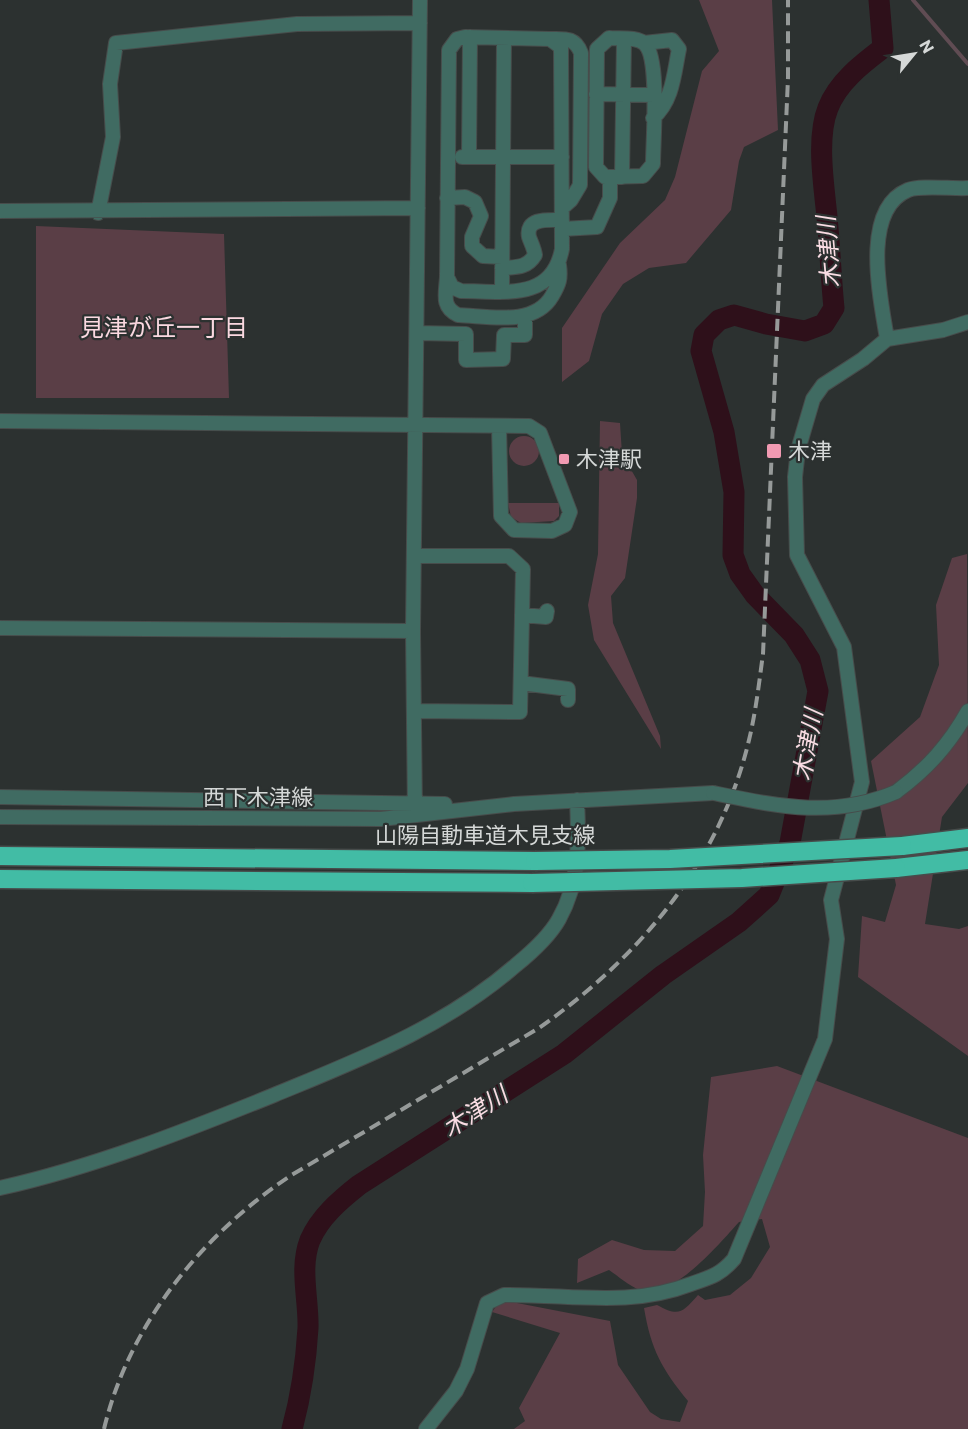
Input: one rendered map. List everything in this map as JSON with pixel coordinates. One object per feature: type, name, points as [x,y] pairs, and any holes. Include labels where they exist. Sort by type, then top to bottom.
[{"type":"highway","name":"山陽自動車道木見支線","points":[[0,855],[535,861],[670,859],[902,846],[968,838]]},
{"type":"highway","name":"山陽自動車道木見支線","points":[[0,879],[532,883],[742,878],[896,868],[968,860]]},
{"type":"street","points":[[415,810],[413,631],[420,0]]},
{"type":"street","points":[[98,213],[113,137],[110,84],[116,43],[297,24],[420,23]]},
{"type":"street","points":[[469,157],[470,37]]},
{"type":"street","points":[[549,39],[557,42],[562,54],[562,219],[559,265],[561,279],[548,303],[525,316],[466,315],[450,311],[445,304],[449,50],[457,39],[470,37],[570,39],[578,44],[581,53],[580,185],[562,219]]},
{"type":"street","points":[[502,291],[504,38]]},
{"type":"street","points":[[644,43],[654,58],[653,118],[653,164],[650,172],[636,177],[605,177],[596,167],[597,49],[609,38],[644,43],[672,40],[678,49],[670,94],[663,110],[653,118]]},
{"type":"street","points":[[447,198],[465,197],[475,202],[481,216],[472,237],[472,246],[483,256],[502,263],[524,267],[531,262],[535,255],[529,234],[531,226],[537,221],[562,219],[597,227],[610,198],[616,177],[623,94],[624,39]]},
{"type":"street","points":[[596,94],[654,94]]},
{"type":"street","points":[[448,157],[562,157]]},
{"type":"street","points":[[887,339],[878,282],[880,225],[887,206],[909,189],[968,188]]},
{"type":"street","points":[[0,212],[98,213],[418,208]]},
{"type":"street","points":[[447,277],[452,287],[461,291],[530,290],[551,276],[559,265]]},
{"type":"street","points":[[466,315],[466,360],[503,360],[504,335],[525,335],[525,316]]},
{"type":"street","points":[[426,1429],[456,1391],[466,1369],[487,1303],[504,1295],[640,1298],[672,1291],[721,1273],[734,1259],[825,1039],[837,939],[831,900],[862,782],[844,647],[796,555],[795,477],[798,450],[813,399],[823,385],[863,359],[887,339],[943,330],[968,322]]},
{"type":"street","points":[[417,333],[466,334]]},
{"type":"street","points":[[0,421],[416,423],[529,426],[540,433],[570,513],[565,525],[552,531],[514,530],[501,516],[500,426]]},
{"type":"street","points":[[414,711],[520,712],[523,569],[509,556],[415,556]]},
{"type":"street","points":[[522,615],[546,617],[546,611]]},
{"type":"street","points":[[0,628],[413,631]]},
{"type":"street","points":[[521,683],[568,689],[568,700]]},
{"type":"street","name":"西下木津線","points":[[0,797],[415,810],[713,793],[782,806],[834,809],[870,803],[896,792],[923,772],[944,749],[968,711]]},
{"type":"street","points":[[0,1188],[103,1159],[209,1121],[390,1047],[465,1005],[537,947],[559,921],[572,893],[579,844],[577,800]]},
{"type":"street","name":"西下木津線","points":[[0,817],[381,819],[415,810]]},
{"type":"shaded area","points":[[699,0],[772,0],[778,130],[744,147],[739,161],[731,210],[686,263],[649,268],[623,284],[602,314],[589,361],[562,382],[562,328],[620,243],[665,200],[675,177],[702,71],[719,51]]},
{"type":"shaded area","points":[[36,226],[224,234],[229,398],[36,398]]},
{"type":"shaded area","points":[[600,421],[620,423],[622,454],[637,480],[637,498],[625,578],[611,596],[613,623],[660,736],[661,749],[594,640],[588,605],[598,554]]},
{"type":"shaded area","points":[[524,436],[530,437],[538,445],[538,457],[530,465],[524,466],[518,465],[510,457],[509,451],[510,445],[518,437]]},
{"type":"shaded area","points":[[508,503],[559,503],[559,516],[554,521],[521,523],[511,517]]},
{"type":"shaded area","points":[[967,554],[968,783],[942,817],[925,924],[959,929],[968,926],[968,1056],[858,977],[862,916],[885,922],[896,885],[871,761],[920,717],[939,665],[936,605],[952,558]]},
{"type":"shaded area","points":[[777,1066],[968,1138],[968,1429],[514,1429],[525,1421],[519,1408],[560,1333],[492,1312],[501,1300],[610,1321],[618,1365],[650,1412],[661,1419],[680,1422],[688,1401],[664,1369],[650,1336],[644,1308],[657,1305],[675,1312],[684,1309],[698,1295],[705,1300],[730,1295],[751,1278],[770,1247],[762,1219],[739,1222],[694,1268],[666,1287],[653,1291],[640,1290],[609,1270],[577,1283],[578,1259],[612,1240],[644,1250],[675,1251],[703,1226],[705,1192],[703,1155],[711,1077]]},
{"type":"waterway","name":"木津川","points":[[292,1429],[307,1341],[305,1262],[310,1240],[325,1216],[359,1185],[564,1054],[663,975],[739,922],[769,895],[790,843],[818,691],[810,660],[794,635],[755,595],[740,574],[733,555],[734,492],[724,432],[701,351],[704,335],[719,320],[734,315],[805,331],[824,324],[834,308],[823,176],[822,133],[828,108],[838,90],[859,67],[883,48],[879,0]]},
{"type":"waterway","points":[[913,0],[968,64]]},
{"type":"railway","points":[[104,1429],[131,1353],[151,1318],[173,1285],[227,1226],[290,1176],[539,1028],[576,1000],[642,938],[671,903],[696,866],[718,826],[736,784],[749,740],[763,654],[788,78],[788,0]]},
{"type":"place","name":"木津","points":[[774,451]]},
{"type":"place","name":"木津駅","points":[[564,459]]},
{"type":"district","name":"見津が丘一丁目","points":[[164,328]]}]
